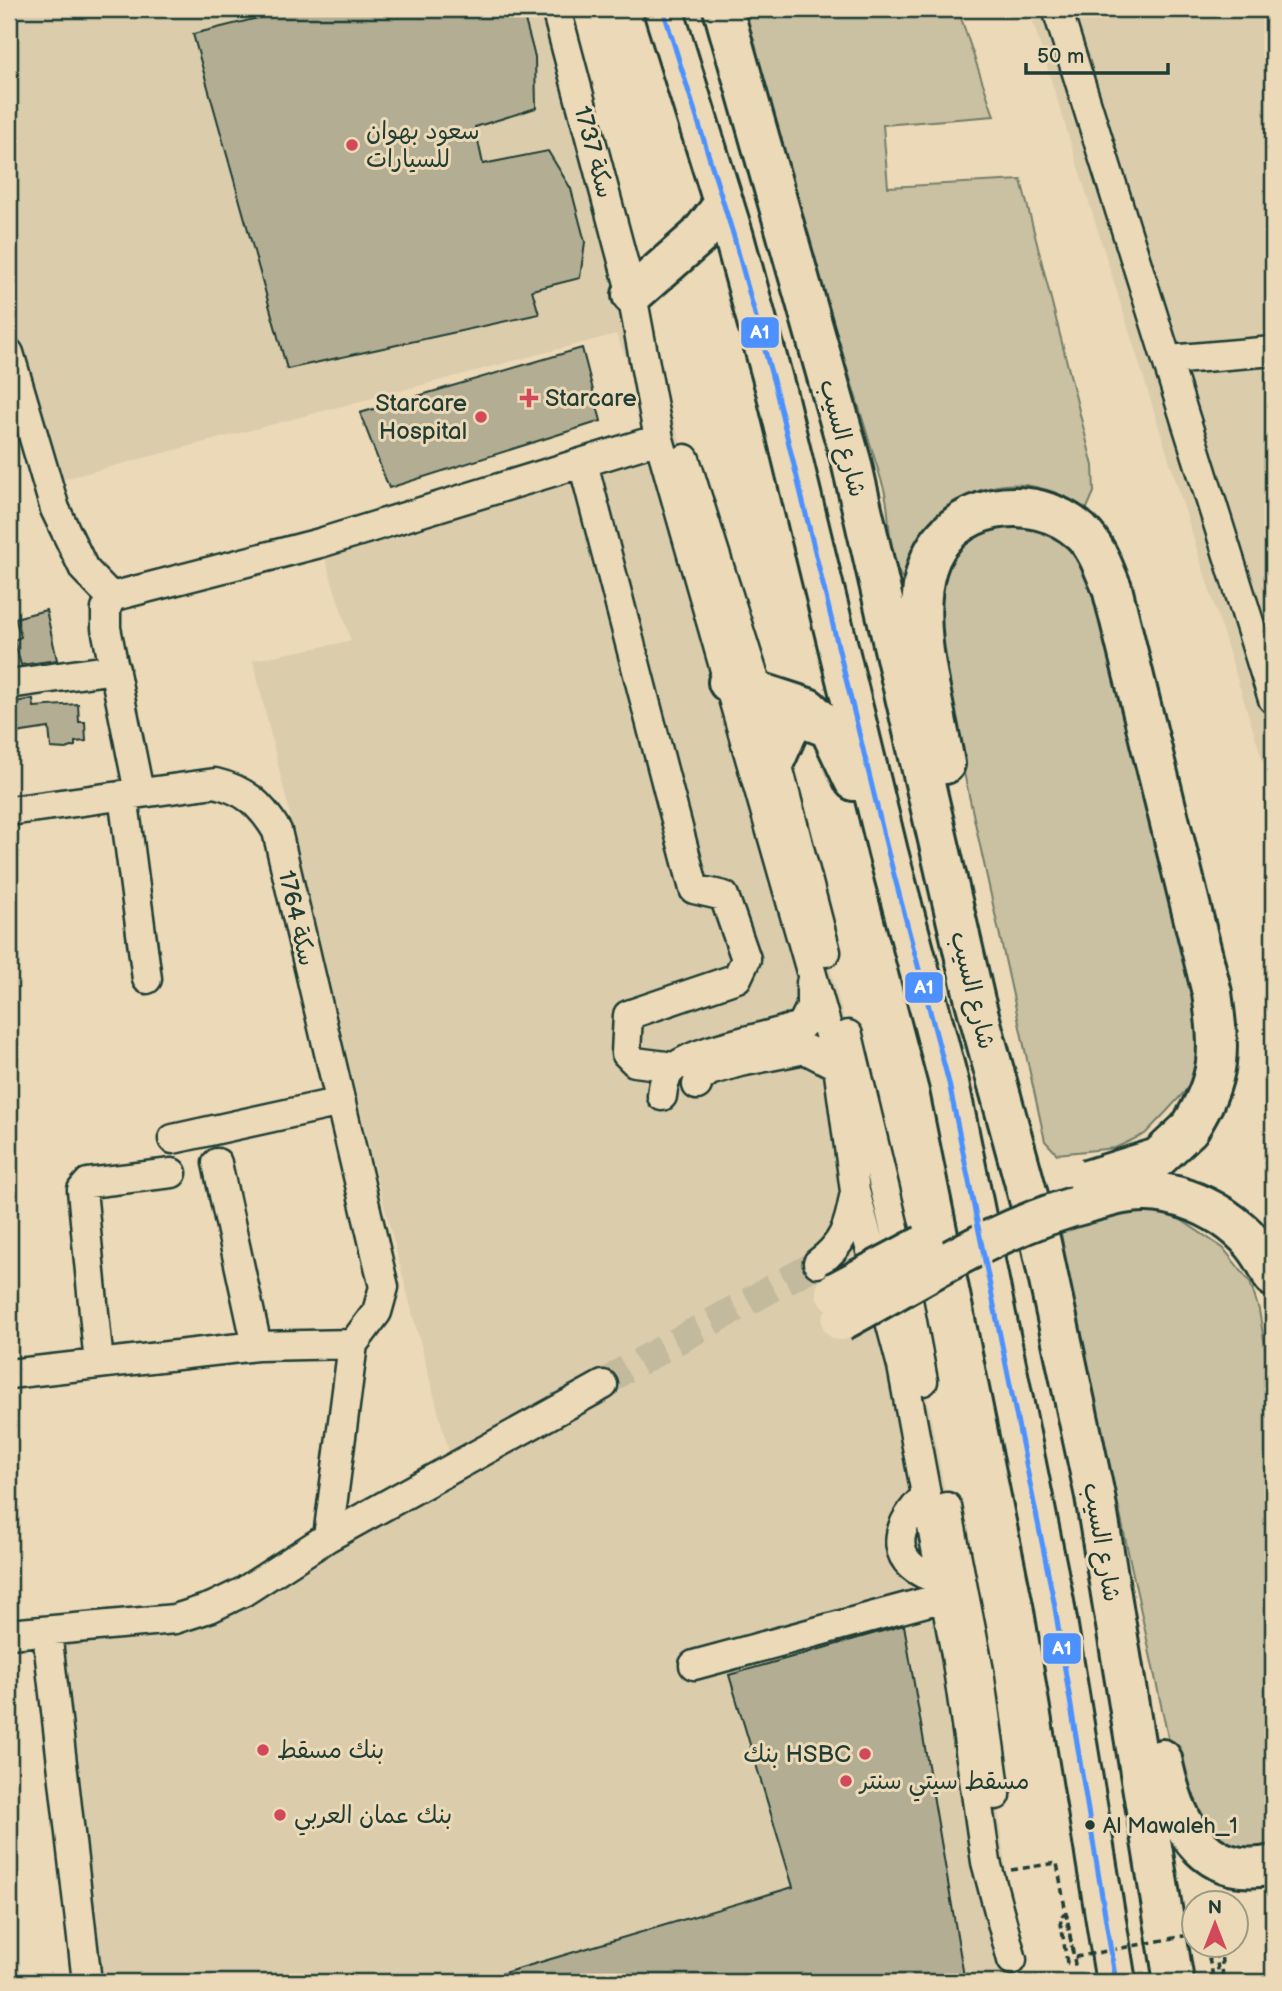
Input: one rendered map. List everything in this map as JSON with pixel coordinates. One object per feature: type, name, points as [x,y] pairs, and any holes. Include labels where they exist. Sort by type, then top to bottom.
[{"type":"highway","name":"شارع السيب","points":[[663,9],[724,204],[776,391],[888,852],[949,1083],[1054,1602],[1116,1982]]},
{"type":"highway","name":"شارع السيب","points":[[723,9],[851,461],[975,1001],[1041,1243],[1095,1496],[1174,1982]]},
{"type":"highway","points":[[632,295],[698,237],[724,204]]},
{"type":"highway","points":[[829,1284],[980,1217],[1062,1186],[1117,1173],[1158,1158],[1189,1129],[1208,1100],[1216,1069],[1218,1035],[1212,993],[1112,588],[1095,551],[1082,533],[1060,519],[1034,508],[1002,508],[976,513],[958,523],[944,537],[928,565],[922,593],[924,641],[979,969],[975,1001]]},
{"type":"highway","points":[[743,688],[808,708],[829,728],[888,852]]},
{"type":"highway","points":[[776,758],[793,722],[805,719],[829,728]]},
{"type":"highway","points":[[829,1284],[986,1240],[1028,1220],[1072,1207],[1122,1194],[1148,1192],[1202,1204],[1223,1217],[1245,1232],[1262,1252],[1273,1277]]},
{"type":"highway","points":[[1095,1496],[1131,1607],[1174,1811],[1187,1834],[1201,1849],[1227,1864],[1273,1866]]},
{"type":"street","name":"سكة 1737","points":[[556,9],[632,295]]},
{"type":"street","points":[[1057,9],[1273,699]]},
{"type":"street","points":[[632,295],[659,439],[743,688],[776,758],[868,1108],[898,1247],[949,1586],[956,1656],[986,1862],[1014,1971]]},
{"type":"street","points":[[632,295],[646,326],[743,688],[838,1066],[855,1191],[869,1252],[902,1366],[926,1496],[949,1586],[979,1671],[1006,1871],[1014,1971]]},
{"type":"street","points":[[1169,360],[1273,351]]},
{"type":"street","points":[[9,353],[55,509],[84,569],[111,597]]},
{"type":"street","points":[[111,597],[320,543],[659,439]]},
{"type":"street","points":[[583,463],[694,889],[724,896],[746,959],[737,978],[628,1015],[626,1053],[635,1062],[674,1067]]},
{"type":"street","points":[[111,597],[106,609],[106,628],[115,669],[131,793],[147,979]]},
{"type":"street","points":[[9,684],[115,669]]},
{"type":"street","name":"سكة 1764","points":[[9,811],[215,783],[235,788],[265,810],[277,831],[384,1287],[377,1312],[353,1344]]},
{"type":"street","points":[[662,1096],[664,1080],[674,1067],[704,1054],[802,1026],[811,1007],[812,970]]},
{"type":"street","points":[[697,1085],[699,1079],[709,1071],[805,1049],[838,1066]]},
{"type":"street","points":[[173,1139],[341,1102]]},
{"type":"street","points":[[217,1163],[257,1346]]},
{"type":"street","points":[[99,1364],[82,1190],[88,1183],[172,1173]]},
{"type":"street","points":[[829,1284],[840,1244],[848,1228],[855,1191]]},
{"type":"street","points":[[829,1284],[869,1252],[898,1247]]},
{"type":"street","points":[[9,1374],[257,1346],[353,1344],[328,1537]]},
{"type":"street","points":[[9,1634],[175,1619],[212,1607],[243,1592],[328,1537],[606,1377]]},
{"type":"street","points":[[694,1665],[949,1586]]},
{"type":"street","points":[[47,1632],[87,1982]]},
{"type":"path","points":[[1006,1871],[1057,1863],[1075,1964],[1067,1963],[1060,1917],[1066,1916]]},
{"type":"path","points":[[1066,1916],[1076,1957],[1180,1937]]},
{"type":"path","points":[[1209,1960],[1214,1980],[1219,1978],[1217,1960]]},
{"type":"path","points":[[1222,1960],[1223,1982]]},
{"type":"shaded area","points":[[9,9],[556,9],[658,372],[734,610],[868,1109],[897,1240],[979,1671],[1004,1856],[1016,1982],[87,1982],[47,1632],[175,1619],[450,1456],[374,1167],[253,660],[351,641],[320,543],[659,439],[616,334],[53,482],[9,348]]},
{"type":"shaded area","points":[[741,9],[958,9],[994,116],[883,125],[888,187],[1021,180],[1093,466],[1094,492],[1085,513],[1062,496],[1031,486],[1006,485],[983,490],[961,500],[942,515],[913,556],[904,581],[891,548],[884,489]]},
{"type":"shaded area","points":[[1029,9],[1273,9],[1273,794],[1043,54]]},
{"type":"shaded area","points":[[1016,518],[1050,528],[1086,564],[1202,1003],[1197,1065],[1188,1088],[1145,1134],[1115,1148],[1057,1154],[1045,1141],[939,659],[935,588],[955,545]]},
{"type":"shaded area","points":[[1153,1211],[1181,1220],[1223,1248],[1250,1282],[1259,1310],[1273,1394],[1273,1856],[1215,1846],[1172,1756],[1059,1223],[1103,1212]]},
{"type":"building","points":[[294,9],[522,9],[535,57],[536,108],[475,127],[483,164],[548,151],[571,189],[585,242],[580,278],[532,290],[539,314],[287,369],[193,34]]},
{"type":"building","name":"Starcare Hospital","points":[[582,348],[601,421],[389,488],[360,413]]},
{"type":"building","points":[[46,610],[57,660],[21,665],[14,640],[21,637],[15,618]]},
{"type":"building","points":[[33,699],[34,707],[78,704],[79,722],[85,722],[86,741],[75,742],[75,746],[66,749],[51,748],[49,728],[9,734],[9,703]]},
{"type":"building","name":"مسقط سيتي سنتر","points":[[904,1625],[965,1982],[488,1982],[487,1978],[793,1887],[729,1675]]},
{"type":"tunnel","points":[[603,1385],[621,1372],[818,1263]]},
{"type":"transit line","name":"A1","points":[[663,9],[734,237],[776,391],[888,852],[949,1083],[1054,1602],[1116,1982]]},
{"type":"place","name":"سعود بهوان للسيارات","points":[[352,145]]},
{"type":"place","name":"Starcare","points":[[529,398]]},
{"type":"place","name":"Starcare Hospital","points":[[481,417]]},
{"type":"place","name":"بنك مسقط","points":[[263,1750]]},
{"type":"place","name":"بنك HSBC","points":[[865,1754]]},
{"type":"place","name":"مسقط سيتي سنتر","points":[[846,1781]]},
{"type":"place","name":"بنك عمان العربي","points":[[280,1815]]},
{"type":"place","name":"Al Mawaleh_1","points":[[1090,1825]]}]
